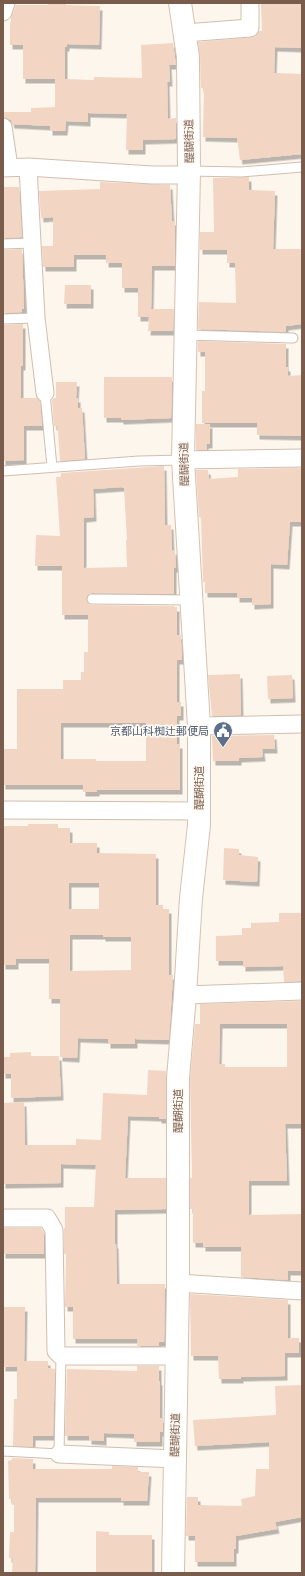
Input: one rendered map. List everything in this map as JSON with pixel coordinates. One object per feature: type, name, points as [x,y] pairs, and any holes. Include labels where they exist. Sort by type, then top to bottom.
[{"type":"main road","name":"醍醐街道","points":[[173,1573],[178,1283],[178,1078],[191,898],[199,825],[199,726],[183,460],[190,173],[188,57],[180,3]]},
{"type":"street","points":[[3,12],[6,3]]},
{"type":"street","points":[[185,33],[250,28],[250,3]]},
{"type":"street","points":[[3,127],[6,167],[28,167],[152,175],[190,173]]},
{"type":"street","points":[[28,167],[36,318],[45,393]]},
{"type":"street","points":[[183,460],[302,458]]},
{"type":"street","points":[[199,726],[302,724]]},
{"type":"street","points":[[3,810],[199,811]]},
{"type":"street","points":[[185,995],[302,991]]},
{"type":"street","points":[[3,1218],[47,1218],[54,1230],[56,1351],[61,1356],[177,1356]]},
{"type":"street","points":[[178,1283],[302,1291]]},
{"type":"street","points":[[59,1454],[175,1459]]},
{"type":"lane","points":[[190,173],[241,172],[302,167]]},
{"type":"lane","points":[[3,244],[33,243]]},
{"type":"lane","points":[[3,319],[36,318]]},
{"type":"lane","points":[[185,335],[293,338]]},
{"type":"lane","points":[[45,393],[52,467]]},
{"type":"lane","points":[[3,471],[183,460]]},
{"type":"lane","points":[[92,599],[191,600]]},
{"type":"lane","points":[[3,1451],[59,1454],[61,1356]]},
{"type":"building","points":[[48,3],[100,6],[99,45],[67,44],[67,47],[65,47],[65,79],[94,80],[94,77],[142,78],[141,45],[173,43],[176,65],[169,65],[170,82],[167,82],[168,119],[176,118],[176,139],[143,140],[143,150],[126,150],[127,114],[88,113],[88,122],[66,121],[65,131],[50,131],[50,126],[12,124],[11,120],[3,117],[3,112],[31,112],[31,108],[55,107],[55,79],[23,79],[23,45],[10,45],[10,22],[16,5],[48,5]]},
{"type":"building","points":[[261,3],[302,3],[302,48],[275,47],[274,73],[302,74],[302,154],[240,160],[237,138],[203,137],[204,88],[201,88],[198,42],[255,37],[259,31],[262,31]]},
{"type":"building","points":[[249,177],[249,190],[275,191],[273,249],[302,249],[302,324],[286,326],[286,332],[198,329],[199,302],[236,303],[235,263],[227,263],[227,250],[200,250],[200,232],[214,232],[213,178]]},
{"type":"building","points":[[100,182],[170,185],[172,221],[175,221],[175,266],[152,266],[151,309],[174,309],[173,331],[148,331],[149,317],[138,317],[138,288],[122,288],[122,263],[106,263],[106,255],[74,255],[74,267],[43,267],[42,246],[53,246],[53,217],[41,218],[39,191],[100,189]]},
{"type":"building","points":[[3,187],[19,187],[22,237],[3,238]]},
{"type":"building","points":[[22,249],[24,309],[22,309],[22,312],[3,313],[3,250]]},
{"type":"building","points":[[65,285],[91,285],[91,304],[64,304]]},
{"type":"building","points":[[23,324],[21,398],[37,398],[40,401],[42,426],[24,426],[24,460],[3,461],[3,325]]},
{"type":"building","points":[[198,341],[286,344],[286,367],[288,367],[288,376],[302,375],[302,436],[257,435],[257,423],[202,423],[202,391],[205,391],[205,352],[198,352]]},
{"type":"building","points":[[104,377],[172,377],[171,418],[121,420],[121,418],[104,418]]},
{"type":"building","points":[[56,382],[77,382],[76,398],[78,398],[78,408],[82,408],[85,459],[60,461],[58,431],[57,426],[54,426],[52,400],[56,398]]},
{"type":"building","points":[[196,424],[210,424],[210,444],[206,444],[207,450],[196,450]]},
{"type":"building","points":[[164,466],[165,525],[171,525],[172,551],[175,550],[176,568],[174,568],[174,594],[92,593],[87,596],[86,599],[89,604],[92,605],[177,607],[177,635],[181,635],[182,660],[177,660],[177,702],[181,702],[181,716],[177,716],[177,744],[180,744],[180,790],[97,790],[97,792],[83,792],[83,785],[3,785],[3,749],[17,749],[17,689],[63,689],[63,680],[81,680],[81,672],[84,672],[84,652],[88,652],[88,615],[62,615],[62,566],[35,566],[36,535],[60,536],[56,477],[61,477],[61,473]],"holes":[[[124,488],[127,567],[84,568],[84,518],[94,517],[93,489]],[[61,723],[146,723],[146,761],[61,759]]]},
{"type":"building","points":[[302,468],[301,522],[290,522],[287,565],[271,564],[271,604],[252,605],[252,598],[237,598],[237,593],[205,593],[205,582],[203,582],[201,517],[199,517],[196,470],[208,470],[209,479],[238,477],[238,469]]},
{"type":"building","points":[[240,674],[241,715],[212,716],[208,675]]},
{"type":"building","points":[[292,675],[293,698],[268,699],[267,676]]},
{"type":"building","points":[[274,735],[275,749],[262,749],[263,757],[239,758],[239,761],[213,761],[212,736]]},
{"type":"building","points":[[28,824],[58,824],[58,828],[70,828],[70,843],[97,843],[97,853],[156,854],[156,905],[163,905],[163,909],[169,909],[169,975],[173,975],[169,1040],[135,1039],[135,1044],[108,1044],[108,1039],[78,1038],[77,1058],[60,1057],[60,999],[49,999],[49,959],[16,959],[16,965],[3,965],[3,826],[28,826]],"holes":[[[69,883],[99,883],[99,909],[69,909]],[[70,935],[131,937],[131,970],[70,971]]]},
{"type":"building","points":[[224,848],[239,849],[239,855],[258,857],[257,882],[223,880]]},
{"type":"building","points":[[279,913],[302,913],[302,981],[284,982],[283,966],[243,967],[243,961],[216,961],[216,936],[242,935],[242,928],[251,928],[251,923],[279,922]]},
{"type":"building","points":[[302,1001],[301,1124],[285,1124],[287,1181],[249,1181],[249,1215],[302,1214],[302,1271],[288,1271],[288,1280],[241,1277],[241,1247],[203,1247],[203,1243],[193,1243],[193,1209],[190,1209],[190,1178],[192,1178],[190,1079],[195,1024],[200,1024],[200,1004]],"holes":[[[220,1024],[287,1024],[287,1067],[225,1067],[225,1064],[219,1064]]]},
{"type":"building","points":[[31,1052],[31,1056],[59,1056],[61,1096],[11,1098],[11,1074],[3,1074],[3,1057],[10,1057],[10,1053]]},
{"type":"building","points":[[148,1070],[166,1071],[166,1119],[159,1119],[159,1117],[128,1116],[125,1178],[166,1178],[166,1209],[115,1210],[117,1284],[165,1284],[164,1342],[159,1342],[159,1346],[137,1346],[138,1339],[73,1339],[73,1307],[65,1307],[65,1207],[94,1207],[96,1165],[61,1164],[61,1183],[3,1184],[3,1103],[24,1102],[25,1145],[76,1145],[76,1139],[101,1140],[103,1093],[147,1095]]},
{"type":"building","points":[[3,1228],[41,1228],[44,1233],[44,1254],[3,1254]]},
{"type":"building","points":[[190,1294],[288,1300],[288,1338],[299,1338],[299,1353],[285,1353],[285,1376],[219,1379],[218,1356],[191,1356]]},
{"type":"building","points":[[3,1307],[25,1307],[24,1361],[48,1361],[48,1368],[55,1369],[53,1436],[33,1436],[33,1447],[13,1446],[14,1399],[17,1399],[17,1367],[3,1367]]},
{"type":"building","points":[[137,1366],[159,1366],[160,1418],[163,1418],[163,1432],[160,1432],[160,1442],[134,1442],[134,1434],[104,1433],[104,1441],[89,1440],[89,1436],[65,1436],[67,1369],[137,1371]]},
{"type":"building","points":[[302,1385],[302,1517],[275,1522],[277,1529],[236,1536],[234,1562],[195,1562],[195,1536],[186,1536],[187,1497],[198,1497],[198,1505],[242,1506],[241,1499],[255,1496],[256,1469],[269,1469],[269,1442],[195,1446],[193,1420],[276,1415],[275,1386]]},
{"type":"building","points":[[12,1458],[33,1459],[33,1469],[112,1469],[112,1466],[138,1467],[138,1472],[149,1472],[147,1501],[121,1501],[121,1498],[36,1498],[35,1573],[12,1573],[13,1558],[9,1558],[10,1532],[14,1532],[14,1505],[12,1505],[12,1499],[9,1499],[8,1461],[12,1460]]},
{"type":"building","points":[[96,1531],[109,1532],[109,1535],[152,1535],[152,1573],[96,1573]]},
{"type":"place","name":"京都山科椥辻郵便局","points":[[223,748]]}]
